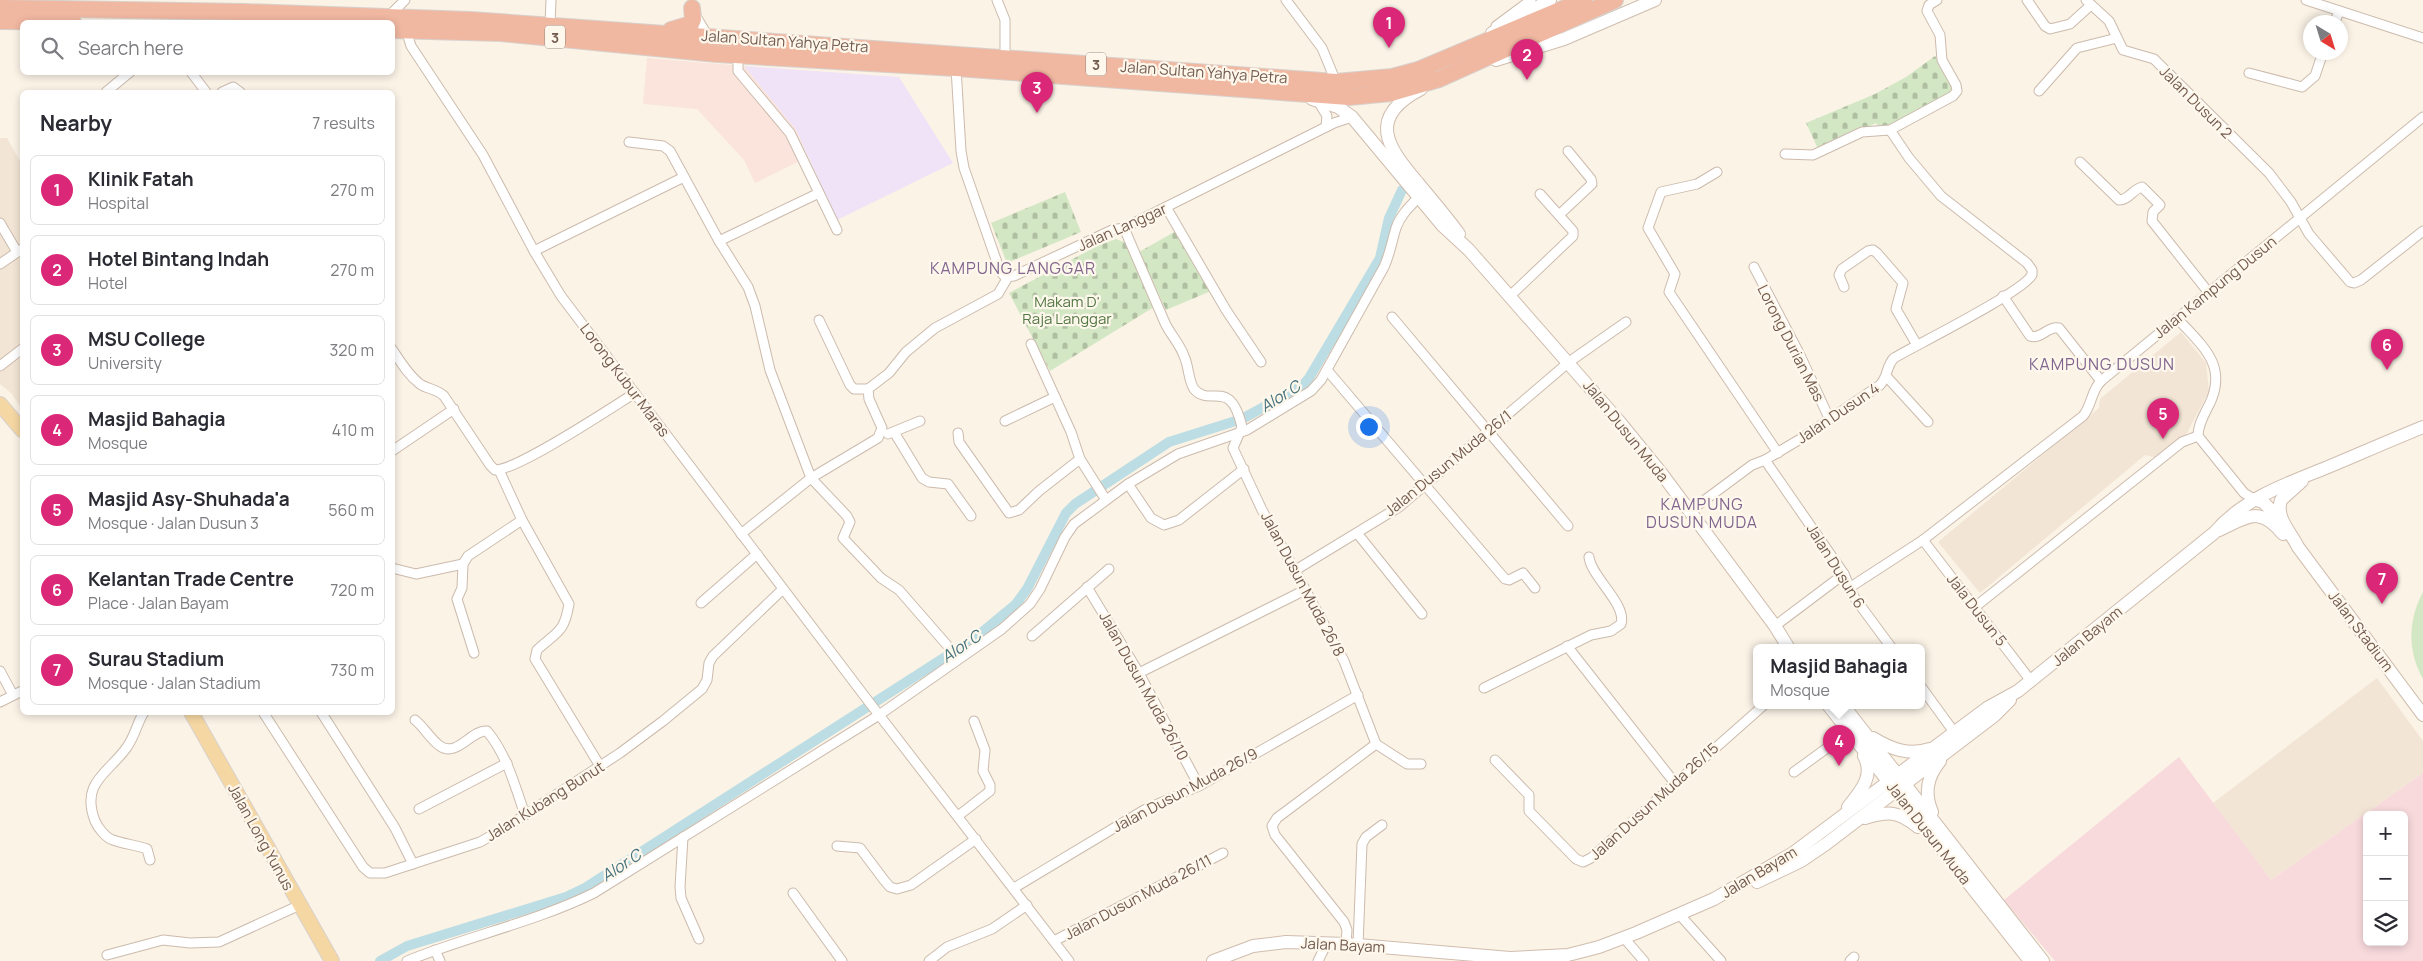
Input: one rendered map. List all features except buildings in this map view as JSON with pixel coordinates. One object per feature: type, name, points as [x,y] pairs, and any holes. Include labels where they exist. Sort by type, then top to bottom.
[{"type":"highway","points":[[1465,51],[1584,0]]},
{"type":"highway","points":[[1445,76],[1557,12],[1615,0]]},
{"type":"highway","points":[[662,32],[691,24],[693,19],[689,4]]},
{"type":"highway","name":"Jalan Sultan Yahya Petra","points":[[0,8],[150,5],[325,20]]},
{"type":"highway","points":[[0,21],[20,21]]},
{"type":"highway","name":"Jalan Sultan Yahya Petra","points":[[395,26],[550,24],[1336,82],[1392,77],[1439,62],[1465,51]]},
{"type":"highway","name":"Jalan Sultan Yahya Petra","points":[[395,26],[529,35],[738,56],[956,68],[1292,94],[1363,97],[1391,93],[1445,76]]},
{"type":"main road","name":"Jalan Sultan Yahya Petra","points":[[1445,76],[1564,39],[1655,0]]},
{"type":"main road","name":"Jalan Sultan Yahya Petra","points":[[1465,51],[1481,40],[1557,12]]},
{"type":"main road","name":"Jalan Dusun Muda","points":[[1445,76],[1402,100],[1394,108],[1389,118],[1388,141],[1403,165],[1449,220],[1469,250]]},
{"type":"main road","name":"Jalan Dusun Muda","points":[[1292,94],[1338,107],[1352,117],[1418,198],[1442,225],[1469,250],[1569,362],[1690,511],[1775,626],[1786,644]]},
{"type":"main road","points":[[0,404],[20,428]]},
{"type":"main road","name":"Jalan Bayam","points":[[1902,778],[1954,732],[1987,708],[2018,691],[2031,681],[2214,533],[2228,517],[2254,499],[2285,483],[2423,427]]},
{"type":"main road","name":"Jalan Bayam","points":[[2298,547],[2279,513],[2280,500],[2313,472]]},
{"type":"main road","points":[[2254,499],[2263,502],[2283,523]]},
{"type":"main road","name":"Jalan Bayam","points":[[2214,533],[2243,519],[2260,515],[2273,521],[2288,540],[2298,547]]},
{"type":"main road","name":"Jalan Stadium","points":[[2298,547],[2423,715]]},
{"type":"main road","points":[[1775,626],[1792,644]]},
{"type":"main road","points":[[1714,899],[1772,876],[1801,860],[1858,820],[1902,778],[1954,747],[1994,716],[2018,691]]},
{"type":"main road","name":"Jalan Dusun Muda","points":[[1832,709],[1856,735],[1892,787],[1938,836],[2030,961]]},
{"type":"main road","points":[[1836,822],[1867,779],[1868,769],[1866,759],[1845,709]]},
{"type":"main road","name":"Jalan Long Yunus","points":[[193,715],[332,961]]},
{"type":"main road","points":[[1856,735],[1905,752],[1934,748]]},
{"type":"main road","points":[[1856,735],[1902,778],[1938,836],[2043,961]]},
{"type":"main road","points":[[1938,836],[1929,805],[1927,785],[1934,769],[1954,747]]},
{"type":"main road","name":"Jalan Bayam","points":[[1213,961],[1231,953],[1268,944],[1327,943],[1510,958],[1538,958],[1568,954],[1624,938],[1714,899],[1793,853],[1836,822],[1892,787]]},
{"type":"main road","points":[[1858,820],[1880,814],[1898,814],[1938,836]]},
{"type":"street","points":[[395,26],[405,0]]},
{"type":"street","points":[[550,24],[552,0]]},
{"type":"street","points":[[997,0],[1005,20],[1005,58]]},
{"type":"street","points":[[1286,0],[1322,48],[1336,82]]},
{"type":"street","points":[[1481,40],[1529,0]]},
{"type":"street","points":[[1786,154],[1813,155],[1862,132],[1890,130],[1953,96],[1957,91],[1956,85],[1942,60],[1940,35],[1927,10],[1929,5],[1937,0]]},
{"type":"street","points":[[2027,0],[2045,26],[2050,29],[2070,24],[2088,3]]},
{"type":"street","points":[[2306,0],[2423,38]]},
{"type":"street","name":"Jalan Dusun 2","points":[[2088,3],[2109,21],[2122,49],[2127,53],[2155,60],[2269,173],[2309,234],[2346,280],[2354,283],[2423,231]]},
{"type":"street","points":[[689,4],[715,36]]},
{"type":"street","points":[[689,4],[715,36],[717,54]]},
{"type":"street","points":[[2338,15],[2339,11]]},
{"type":"street","name":"Lorong Kubur Maras","points":[[395,26],[411,46],[483,155],[561,296],[866,698],[1069,961]]},
{"type":"street","points":[[2039,91],[2077,48],[2117,38]]},
{"type":"street","points":[[738,56],[738,71],[789,130],[837,230]]},
{"type":"street","points":[[2249,73],[2296,87],[2302,87],[2315,76],[2320,60]]},
{"type":"street","points":[[819,320],[850,385],[854,389],[868,389],[889,373],[906,352],[935,328],[998,294],[1008,277],[1000,271],[964,168],[956,68]]},
{"type":"street","points":[[108,90],[126,75]]},
{"type":"street","points":[[193,75],[204,90]]},
{"type":"street","points":[[1318,101],[1328,116],[1326,127]]},
{"type":"street","name":"Jalan Langgar","points":[[1008,277],[1112,230],[1124,228],[1326,127],[1352,117]]},
{"type":"street","name":"Jalan Kampung Dusun","points":[[1850,588],[1923,540],[2083,416],[2087,411],[2096,386],[2101,381],[2423,117]]},
{"type":"street","name":"Jalan Dusun 4","points":[[1690,511],[1752,465],[1778,453],[1880,385],[1894,358],[2003,296],[2032,275],[2030,266],[1941,196],[1909,158],[1890,130]]},
{"type":"street","points":[[628,142],[665,147],[671,153],[719,241],[748,287],[755,306],[770,370],[811,478],[848,516],[850,522],[843,538],[881,578],[899,590],[947,645]]},
{"type":"street","points":[[1559,215],[1590,189],[1592,184],[1591,179],[1568,151]]},
{"type":"street","points":[[2080,162],[2120,200],[2126,199],[2137,188],[2142,187],[2146,190],[2160,205],[2153,212],[2152,221],[2209,292]]},
{"type":"street","points":[[1717,172],[1697,184],[1661,192],[1648,228],[1675,274],[1669,292],[1778,453]]},
{"type":"street","points":[[534,250],[684,177]]},
{"type":"street","points":[[719,241],[819,193]]},
{"type":"street","points":[[1510,296],[1573,236],[1573,231],[1540,194]]},
{"type":"street","points":[[407,961],[570,905],[594,893],[683,838],[971,652],[1002,629],[1030,604],[1040,589],[1065,537],[1074,524],[1104,497],[1178,454],[1240,429],[1251,428],[1311,391],[1327,370],[1384,267],[1390,255],[1396,227],[1404,213],[1418,198]]},
{"type":"street","points":[[1166,208],[1226,310],[1260,362]]},
{"type":"street","points":[[0,224],[20,251],[0,264]]},
{"type":"street","points":[[1124,228],[1166,324],[1184,355],[1193,386],[1202,394],[1230,399],[1236,410],[1240,429]]},
{"type":"street","points":[[1844,287],[1839,275],[1840,271],[1868,252],[1875,251],[1902,283],[1896,309],[1917,345]]},
{"type":"street","name":"Lorong Durian Mas","points":[[1754,267],[1799,353],[1829,418]]},
{"type":"street","points":[[2003,296],[2030,336],[2038,337],[2054,327],[2059,328],[2101,381]]},
{"type":"street","points":[[1392,317],[1568,526]]},
{"type":"street","points":[[2178,318],[2210,356],[2214,364],[2216,387],[2199,426],[2198,436],[2244,493],[2254,499]]},
{"type":"street","name":"Jalan Dusun Muda 26/1","points":[[1294,571],[1394,511],[1569,362],[1626,322]]},
{"type":"street","points":[[1031,344],[1071,432],[1080,459],[1104,497]]},
{"type":"street","points":[[0,366],[20,351]]},
{"type":"street","points":[[395,353],[420,385],[437,390],[454,409],[490,466],[499,470],[522,520],[569,604],[565,624],[556,636],[537,650],[535,659],[600,766]]},
{"type":"street","points":[[1327,370],[1506,579],[1523,573],[1535,588]]},
{"type":"street","points":[[1886,376],[1928,422]]},
{"type":"street","points":[[868,389],[869,400],[882,428],[881,435]]},
{"type":"street","points":[[499,470],[547,447],[634,393]]},
{"type":"street","points":[[1005,421],[1055,397]]},
{"type":"street","points":[[395,449],[454,409]]},
{"type":"street","points":[[741,534],[811,478],[881,435],[894,432],[920,421]]},
{"type":"street","name":"Jalan Dusun Muda 26/8","points":[[1240,429],[1233,446],[1262,510],[1344,661],[1376,744]]},
{"type":"street","points":[[894,432],[922,478],[929,482],[948,484],[971,516]]},
{"type":"street","points":[[958,433],[959,442],[1009,513],[1019,510],[1039,490],[1080,459]]},
{"type":"street","points":[[1975,608],[2182,442],[2198,436]]},
{"type":"street","name":"Jalan Dusun 6","points":[[1765,460],[1844,574],[1854,597],[1889,644]]},
{"type":"street","points":[[1128,484],[1151,518],[1164,525],[1179,520],[1244,469]]},
{"type":"street","points":[[474,653],[457,599],[462,588],[464,564],[474,550],[522,520]]},
{"type":"street","points":[[1357,533],[1422,614]]},
{"type":"street","name":"Jala Dusun 5","points":[[1923,540],[2031,681]]},
{"type":"street","points":[[701,603],[757,554]]},
{"type":"street","points":[[1484,688],[1591,635],[1611,632],[1621,624],[1622,619],[1604,583],[1591,564],[1589,557]]},
{"type":"street","points":[[395,569],[416,574],[464,564]]},
{"type":"street","points":[[1032,636],[1109,569]]},
{"type":"street","points":[[1775,626],[1844,574]]},
{"type":"street","name":"Jalan Dusun Muda 26/10","points":[[1087,587],[1139,673],[1199,786]]},
{"type":"street","name":"Jalan Kubang Bunut","points":[[265,715],[366,871],[376,874],[414,864],[480,842],[600,766],[664,721],[702,689],[707,680],[709,663],[713,656],[783,589]]},
{"type":"street","points":[[1139,673],[1306,590]]},
{"type":"street","points":[[1567,646],[1674,782]]},
{"type":"street","points":[[0,671],[13,696]]},
{"type":"street","points":[[0,702],[20,692]]},
{"type":"street","points":[[1925,692],[1954,732]]},
{"type":"street","name":"Jalan Dusun Muda 26/9","points":[[1014,888],[1144,810],[1199,786],[1358,695]]},
{"type":"street","name":"Jalan Dusun Muda 26/15","points":[[1495,760],[1529,795],[1529,811],[1579,862],[1591,858],[1674,782],[1759,709]]},
{"type":"street","points":[[143,715],[129,745],[98,779],[92,792],[92,804],[98,827],[112,840],[134,844],[147,849],[150,860]]},
{"type":"street","points":[[323,715],[395,828],[414,864]]},
{"type":"street","points":[[415,720],[440,746],[446,748],[466,743],[479,731],[486,730],[497,743],[507,763],[525,815]]},
{"type":"street","points":[[958,816],[990,791],[990,785],[983,771],[985,750],[974,721]]},
{"type":"street","points":[[1794,772],[1856,735]]},
{"type":"street","points":[[1352,945],[1344,922],[1275,834],[1272,826],[1277,818],[1376,744],[1407,764],[1421,764]]},
{"type":"street","points":[[419,809],[507,763]]},
{"type":"street","points":[[1352,945],[1362,844],[1366,837],[1382,825]]},
{"type":"street","points":[[683,838],[681,898],[699,939]]},
{"type":"street","points":[[837,846],[860,848],[884,880],[890,886],[897,889],[911,884],[976,839]]},
{"type":"street","name":"Jalan Dusun Muda 26/11","points":[[1054,941],[1222,853]]},
{"type":"street","points":[[793,892],[842,961]]},
{"type":"street","points":[[107,955],[163,940],[190,943],[219,942],[300,905]]},
{"type":"street","points":[[929,961],[947,947],[992,929],[1027,905]]},
{"type":"street","points":[[1679,914],[1721,961]]},
{"type":"street","points":[[1624,938],[1644,961]]},
{"type":"street","points":[[1318,961],[1327,943]]},
{"type":"street","points":[[435,950],[440,961]]},
{"type":"shaded area","points":[[647,58],[744,66],[796,130],[808,157],[755,183],[744,160],[697,109],[643,104]]},
{"type":"shaded area","points":[[744,66],[899,77],[953,163],[837,220],[796,130]]},
{"type":"shaded area","points":[[0,138],[7,138],[20,161],[20,406],[11,393],[0,384]]},
{"type":"shaded area","points":[[2181,332],[2206,363],[2209,391],[2187,433],[2157,458],[2145,455],[1980,593],[1938,542],[2099,408],[2100,399]]},
{"type":"shaded area","points":[[2377,678],[2423,741],[2423,773],[2369,811],[2363,811],[2363,815],[2271,880],[2213,803]]},
{"type":"shaded area","points":[[2179,757],[2271,880],[2363,815],[2363,946],[2408,946],[2408,811],[2369,811],[2423,773],[2423,961],[2055,961],[2004,900]]},
{"type":"green space","points":[[1935,56],[1954,88],[1949,95],[1882,131],[1876,123],[1819,151],[1806,123],[1875,94],[1906,77]]},
{"type":"green space","points":[[1065,192],[1081,232],[1007,263],[991,223]]},
{"type":"green space","name":"Makam D' Raja Langgar","points":[[1176,231],[1211,291],[1166,310],[1139,252]]},
{"type":"green space","name":"Makam D' Raja Langgar","points":[[1116,239],[1127,243],[1154,307],[1050,371],[1009,293],[1099,245]]},
{"type":"green space","points":[[2423,592],[2423,679],[2414,658],[2411,636],[2414,613]]},
{"type":"waterway","name":"Alor C","points":[[380,961],[407,946],[566,897],[585,888],[975,638],[1016,604],[1027,589],[1066,513],[1075,504],[1169,442],[1242,419],[1302,386],[1309,378],[1380,258],[1389,218],[1402,190]]},
{"type":"place","name":"Klinik Fatah","points":[[1389,48]]},
{"type":"place","name":"Hotel Bintang Indah","points":[[1527,80]]},
{"type":"place","name":"MSU College","points":[[1037,113]]},
{"type":"place","name":"Kelantan Trade Centre","points":[[2387,370]]},
{"type":"place","name":"Masjid Asy-Shuhada'a","points":[[2163,439]]},
{"type":"place","name":"Surau Stadium","points":[[2382,604]]},
{"type":"place","name":"Masjid Bahagia","points":[[1839,766]]},
{"type":"district","name":"KAMPUNG LANGGAR","points":[[1013,268]]},
{"type":"district","name":"KAMPUNG DUSUN","points":[[2102,364]]},
{"type":"district","name":"KAMPUNG DUSUN MUDA","points":[[1702,513]]}]
